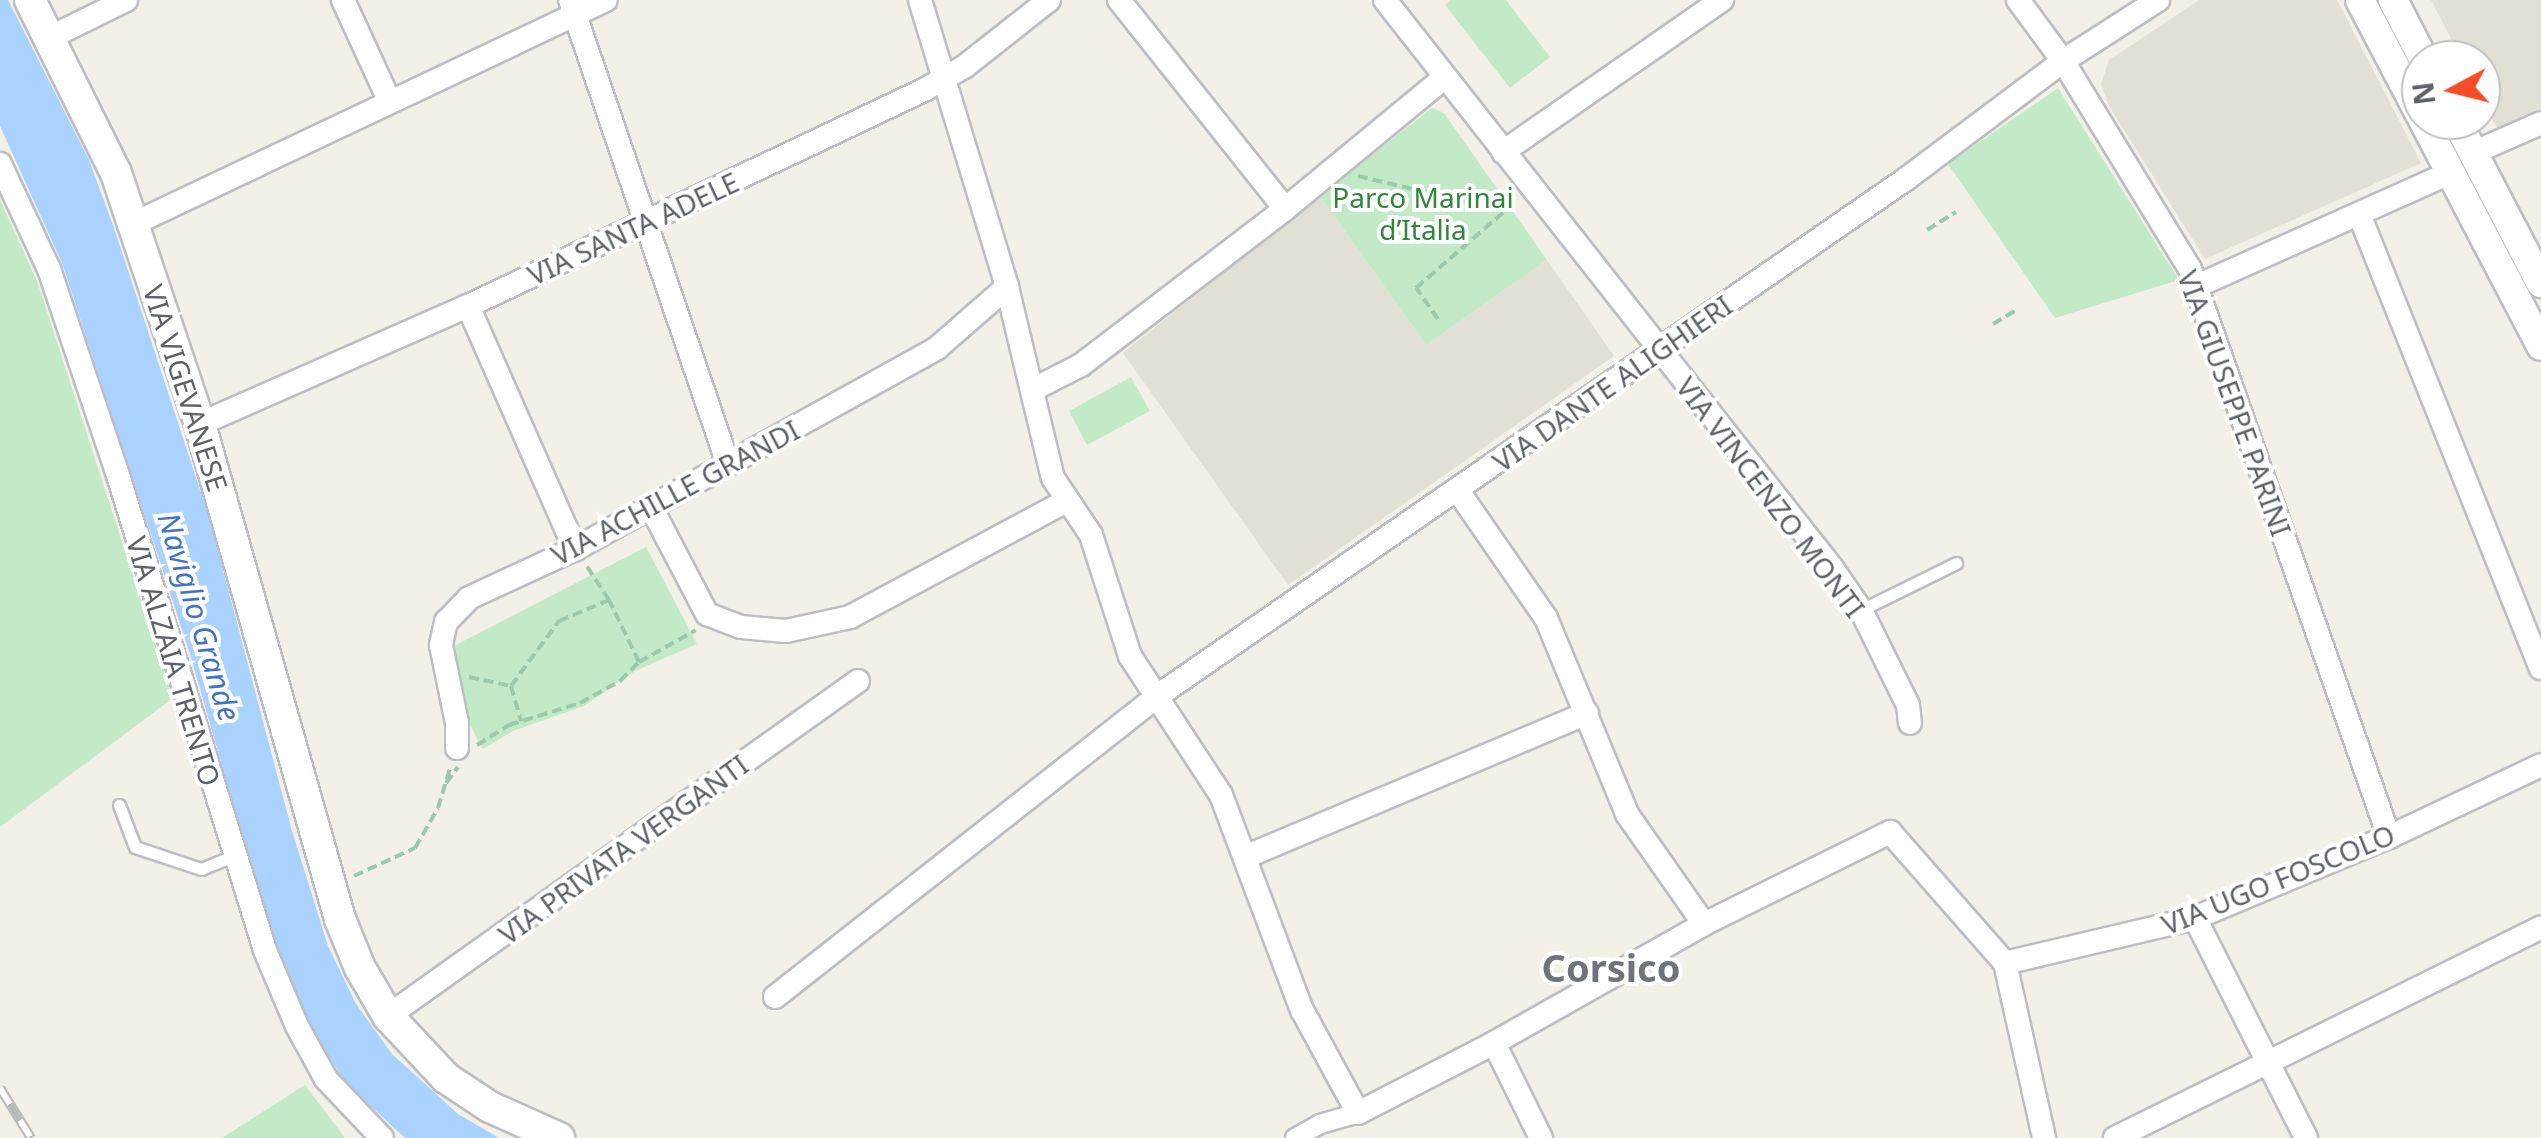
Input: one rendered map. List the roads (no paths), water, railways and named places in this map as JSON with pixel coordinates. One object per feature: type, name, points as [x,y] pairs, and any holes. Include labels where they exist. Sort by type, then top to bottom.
[{"type":"main road","name":"VIA VIGEVANESE","points":[[30,0],[116,173],[200,424],[302,791],[360,968],[388,1016],[424,1057],[466,1094],[559,1138]]},
{"type":"street","points":[[49,38],[126,0]]},
{"type":"street","points":[[344,0],[388,100]]},
{"type":"street","points":[[133,224],[572,7],[606,0]]},
{"type":"street","points":[[920,0],[1007,286],[1044,454],[1091,535],[1130,656],[1210,773],[1302,1010],[1358,1113]]},
{"type":"street","name":"VIA SANTA ADELE","points":[[200,424],[468,306],[964,68],[1049,0]]},
{"type":"street","points":[[1119,0],[1286,209]]},
{"type":"street","points":[[1503,152],[1722,0]]},
{"type":"street","name":"VIA GIUSEPPE PARINI","points":[[2018,0],[2063,61],[2197,286],[2389,837]]},
{"type":"street","name":"VIA DANTE ALIGHIERI","points":[[775,997],[1156,697],[1926,165],[2063,61],[2158,0]]},
{"type":"street","points":[[2360,0],[2401,78]]},
{"type":"street","points":[[2393,0],[2414,40]]},
{"type":"street","name":"VIA VINCENZO MONTI","points":[[1388,1],[1531,189],[1806,533],[1862,610],[1908,705],[1910,723]]},
{"type":"street","points":[[572,7],[728,465]]},
{"type":"street","points":[[1032,390],[1081,365],[1286,209],[1445,78]]},
{"type":"street","points":[[2473,153],[2541,123]]},
{"type":"street","points":[[2433,140],[2541,346]]},
{"type":"street","points":[[2466,140],[2541,283]]},
{"type":"street","name":"VIA ALZAIA TRENTO","points":[[0,164],[48,269],[117,472],[234,856],[296,1026],[326,1079],[382,1138]]},
{"type":"street","points":[[2197,286],[2450,172]]},
{"type":"street","points":[[2359,214],[2541,668]]},
{"type":"street","name":"VIA ACHILLE GRANDI","points":[[462,755],[441,646],[446,622],[469,598],[575,548],[936,348],[1007,286]]},
{"type":"street","points":[[468,306],[575,548]]},
{"type":"street","points":[[1458,491],[1546,618],[1627,814],[1704,924]]},
{"type":"street","points":[[651,507],[714,620],[786,631],[850,618],[1068,500]]},
{"type":"street","name":"VIA PRIVATA VERGANTI","points":[[388,1016],[858,681]]},
{"type":"street","points":[[1245,857],[1587,713]]},
{"type":"street","name":"VIA UGO FOSCOLO","points":[[2005,963],[2195,918],[2389,837],[2541,765]]},
{"type":"street","points":[[1295,1138],[1320,1124],[1358,1113],[1494,1044],[1704,924],[1890,832],[2005,963],[2044,1138]]},
{"type":"street","points":[[2195,918],[2306,1138]]},
{"type":"street","points":[[2115,1138],[2538,936]]},
{"type":"street","points":[[1494,1044],[1541,1138]]},
{"type":"lane","points":[[1862,610],[1956,563]]},
{"type":"lane","points":[[118,805],[135,847],[202,869],[234,856]]},
{"type":"water","name":"Naviglio Grande","points":[[0,0],[8,0],[89,160],[114,228],[209,517],[292,831],[328,946],[356,1004],[392,1054],[458,1114],[499,1138],[405,1138],[345,1082],[310,1028],[263,909],[190,654],[62,263],[0,126]]},
{"type":"railway","points":[[0,1088],[31,1138]]},
{"type":"district","name":"Corsico","points":[[1611,968]]},
{"type":"park label","name":"Parco Marinai d’Italia","points":[[1423,213]]}]
